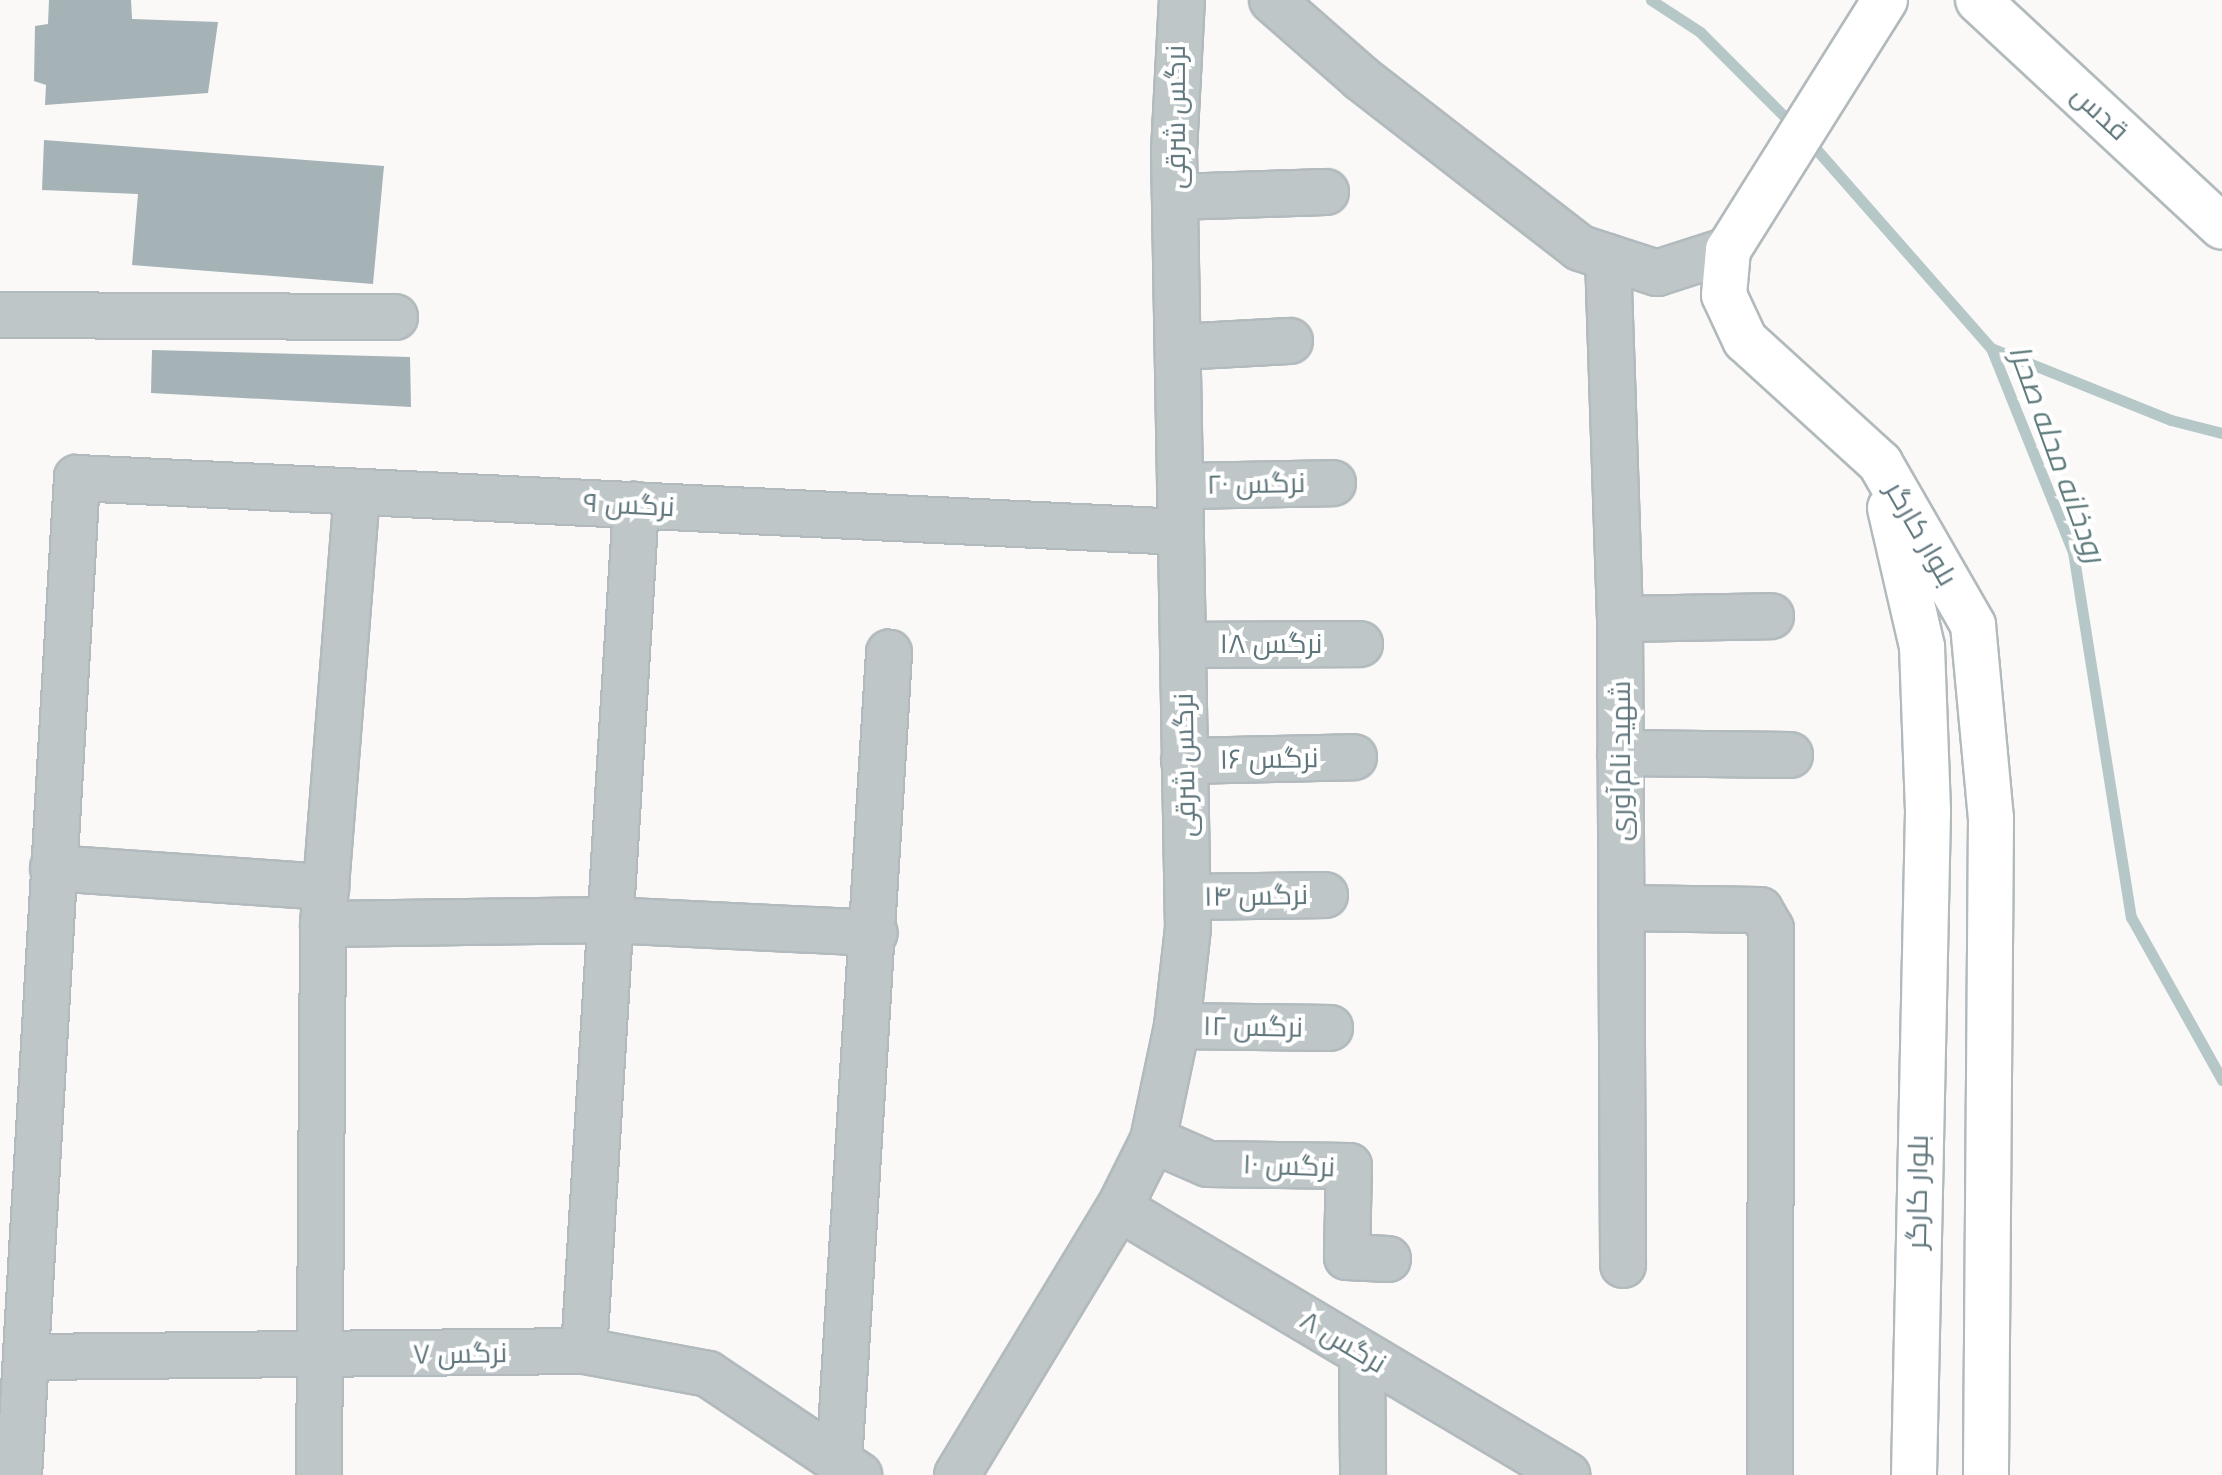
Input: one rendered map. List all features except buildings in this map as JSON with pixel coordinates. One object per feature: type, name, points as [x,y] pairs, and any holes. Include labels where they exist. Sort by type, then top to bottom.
[{"type":"main road","points":[[1880,463],[1745,340],[1724,295],[1728,250],[1885,0]]},
{"type":"main road","name":"قدس","points":[[1978,0],[2222,227]]},
{"type":"main road","name":"بلوار کارگر","points":[[1880,463],[1922,647],[1928,812],[1914,1475]]},
{"type":"main road","name":"بلوار کارگر","points":[[1880,463],[1973,625],[1991,818],[1986,1475]]},
{"type":"street","name":"نرگس شرقی","points":[[957,1475],[1119,1208],[1153,1140],[1177,1026],[1188,897],[1175,197],[1182,0]]},
{"type":"street","points":[[1272,0],[1580,248],[1657,273],[1728,250]]},
{"type":"street","points":[[1175,197],[1326,192]]},
{"type":"street","name":"شهید نام‌آوری","points":[[1608,257],[1620,619],[1623,1265]]},
{"type":"street","points":[[0,315],[395,317]]},
{"type":"street","points":[[1178,347],[1290,341]]},
{"type":"street","name":"نرگس ۹","points":[[53,868],[77,478],[1181,532]]},
{"type":"street","name":"نرگس ۲۰","points":[[1180,486],[1333,483]]},
{"type":"street","points":[[319,1475],[324,1357],[325,906],[357,492]]},
{"type":"street","points":[[584,1351],[636,505]]},
{"type":"street","points":[[1620,619],[1771,616]]},
{"type":"street","name":"نرگس ۱۸","points":[[1183,645],[1360,644]]},
{"type":"street","points":[[849,1468],[889,653]]},
{"type":"street","points":[[1620,753],[1790,755]]},
{"type":"street","name":"نرگس ۱۶","points":[[1184,761],[1354,757]]},
{"type":"street","points":[[19,1475],[29,1357],[53,868],[325,906],[875,933]]},
{"type":"street","name":"نرگس ۱۴","points":[[1188,897],[1325,895]]},
{"type":"street","points":[[1621,908],[1760,910],[1771,929],[1770,1475]]},
{"type":"street","name":"نرگس ۱۲","points":[[1177,1026],[1330,1028]]},
{"type":"street","name":"نرگس ۱۰","points":[[1153,1140],[1208,1164],[1349,1166],[1347,1257],[1388,1259]]},
{"type":"street","name":"نرگس ۸","points":[[1119,1208],[1567,1475]]},
{"type":"street","name":"نرگس ۷","points":[[29,1357],[324,1357],[584,1351],[708,1374],[849,1468]]},
{"type":"street","points":[[1362,1353],[1363,1475]]},
{"type":"waterway","name":"رودخانه محله صحرا","points":[[1651,0],[1700,32],[1794,126]]},
{"type":"waterway","name":"رودخانه محله صحرا","points":[[1809,141],[1991,348],[2073,552],[2131,917],[2222,1080]]},
{"type":"waterway","points":[[1991,348],[2171,420],[2222,433]]}]
